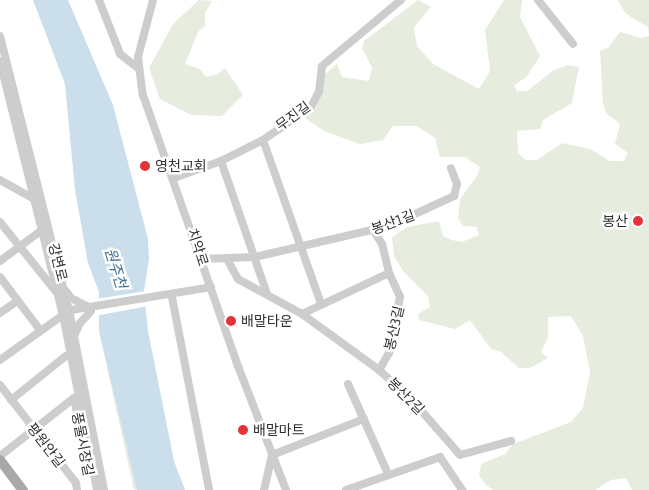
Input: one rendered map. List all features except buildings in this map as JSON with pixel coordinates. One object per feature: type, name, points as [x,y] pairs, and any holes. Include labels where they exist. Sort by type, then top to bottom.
[{"type":"main road","points":[[0,460],[23,490]]},
{"type":"street","points":[[99,0],[120,54],[138,68]]},
{"type":"street","name":"치악로","points":[[153,0],[139,44],[138,68],[143,95],[174,178],[210,287],[286,490]]},
{"type":"street","name":"무진길","points":[[174,178],[221,161],[263,140],[311,106],[319,91],[322,66],[401,0]]},
{"type":"street","points":[[538,0],[573,44]]},
{"type":"street","name":"강변로","points":[[0,36],[64,288],[66,314],[97,490]]},
{"type":"street","name":"강변로","points":[[0,61],[58,294],[74,336],[104,490]]},
{"type":"street","points":[[263,140],[321,304]]},
{"type":"street","points":[[221,161],[267,294]]},
{"type":"street","name":"봉산1길","points":[[202,259],[255,257],[373,230],[454,196],[457,184],[451,168]]},
{"type":"street","points":[[0,180],[34,199]]},
{"type":"street","points":[[0,222],[58,294]]},
{"type":"street","points":[[0,261],[42,230]]},
{"type":"street","name":"봉산3길","points":[[373,230],[382,244],[389,273],[400,297],[400,308],[389,353],[379,370]]},
{"type":"street","name":"봉산2길","points":[[228,259],[238,279],[302,314],[379,370],[411,399],[460,454],[511,441]]},
{"type":"street","points":[[302,314],[389,273]]},
{"type":"street","points":[[0,277],[40,330]]},
{"type":"street","points":[[0,360],[40,330],[66,314],[210,287]]},
{"type":"street","points":[[64,288],[71,298],[86,310]]},
{"type":"street","points":[[171,294],[209,490]]},
{"type":"street","points":[[0,313],[17,301]]},
{"type":"street","points":[[74,336],[86,310]]},
{"type":"street","points":[[11,400],[66,356]]},
{"type":"street","points":[[348,384],[388,474]]},
{"type":"street","name":"평원안길","points":[[0,385],[76,484],[77,490]]},
{"type":"street","name":"풍물시장길","points":[[34,430],[74,398],[92,490]]},
{"type":"street","points":[[264,490],[272,456],[364,419]]},
{"type":"street","points":[[0,456],[34,430]]},
{"type":"street","points":[[346,490],[388,474],[440,458],[462,490]]},
{"type":"green space","points":[[199,0],[212,1],[205,13],[205,26],[198,32],[185,64],[200,69],[206,77],[218,74],[225,68],[243,95],[222,116],[191,115],[160,99],[149,68],[173,24]]},
{"type":"green space","points":[[418,0],[431,7],[414,27],[417,46],[433,64],[479,89],[490,71],[485,30],[504,0],[522,0],[520,17],[540,56],[527,76],[514,86],[517,91],[527,91],[554,70],[568,65],[579,67],[572,103],[543,120],[540,129],[517,131],[518,153],[525,160],[537,160],[562,143],[590,149],[610,161],[624,161],[628,153],[615,144],[620,124],[606,113],[603,103],[600,51],[608,48],[620,32],[641,38],[649,36],[649,490],[632,490],[626,478],[611,480],[595,490],[493,490],[486,485],[479,476],[481,464],[505,454],[513,444],[571,422],[583,408],[590,372],[583,336],[571,316],[548,317],[548,338],[541,352],[548,358],[530,368],[519,368],[501,352],[491,349],[470,320],[455,329],[419,320],[418,314],[430,307],[428,296],[403,271],[394,256],[392,237],[407,227],[439,221],[443,236],[452,240],[462,242],[479,235],[477,227],[463,226],[458,218],[460,199],[477,176],[480,167],[465,157],[440,157],[435,138],[417,126],[393,126],[383,140],[360,144],[324,131],[305,118],[313,106],[317,81],[337,64],[342,77],[369,81],[372,68],[362,48],[364,41]]},
{"type":"green space","points":[[618,0],[649,0],[649,36],[648,27],[626,14]]},
{"type":"green space","points":[[97,322],[119,407],[137,490],[134,490]]},
{"type":"water","name":"원주천","points":[[33,0],[68,0],[113,105],[148,239],[149,259],[144,291],[148,331],[174,461],[185,490],[137,490],[99,331],[99,292],[88,263],[75,190],[65,84]]},
{"type":"pier","points":[[146,291],[148,306],[95,316],[96,299]]},
{"type":"place","name":"영천교회","points":[[145,166]]},
{"type":"place","name":"봉산","points":[[638,221]]},
{"type":"place","name":"배말타운","points":[[231,321]]},
{"type":"place","name":"배말마트","points":[[243,430]]}]
